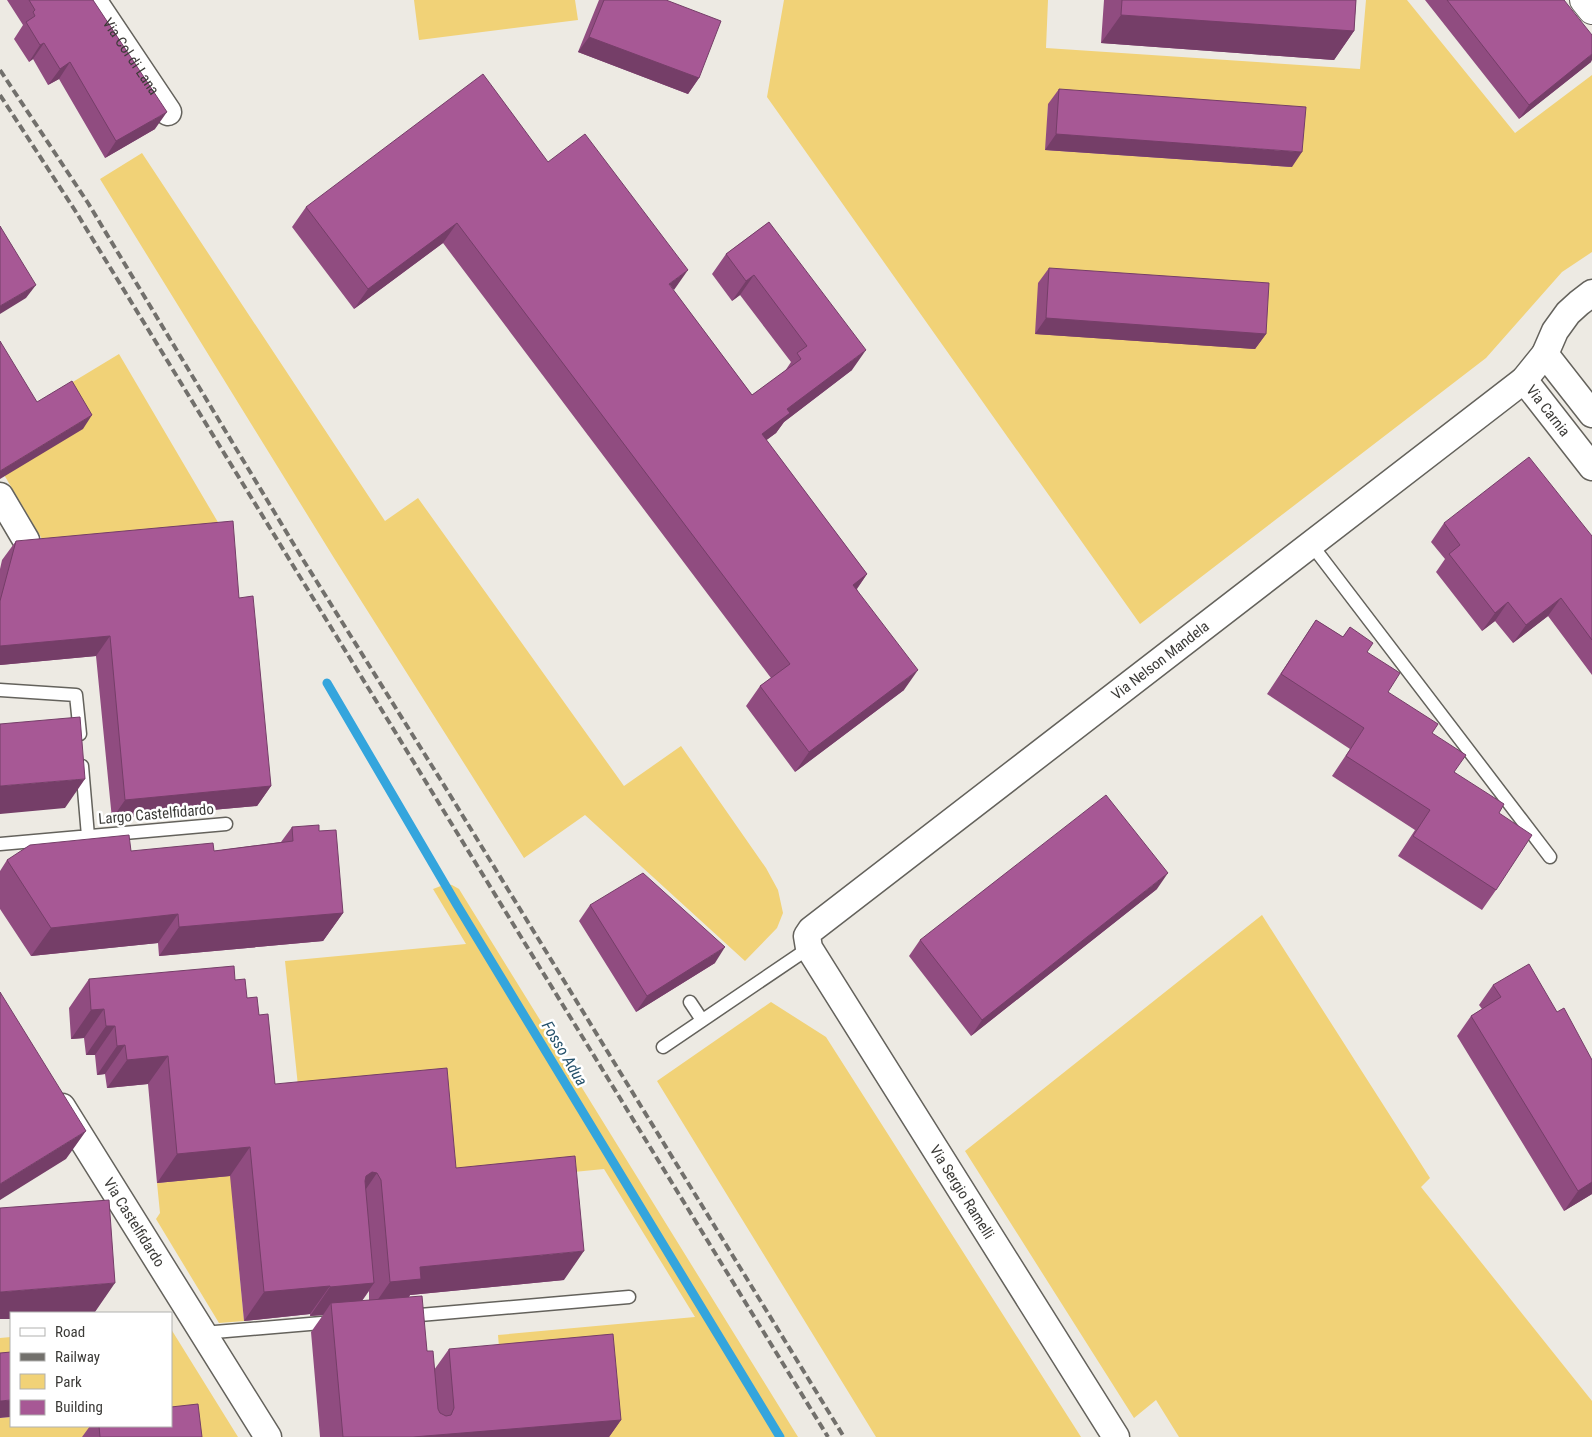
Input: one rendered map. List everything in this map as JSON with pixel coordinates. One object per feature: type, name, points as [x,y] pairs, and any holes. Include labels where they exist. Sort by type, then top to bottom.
[{"type":"street","name":"Via Col di Lana","points":[[93,0],[168,112]]},
{"type":"street","points":[[1584,0],[1592,10]]},
{"type":"street","name":"Via Carnia","points":[[1592,293],[1578,303],[1565,318],[1555,331],[1545,354],[1524,380],[1592,468]]},
{"type":"street","points":[[1545,354],[1592,414]]},
{"type":"street","name":"Via Nelson Mandela","points":[[809,948],[807,936],[811,930],[1524,380]]},
{"type":"street","points":[[0,496],[26,540]]},
{"type":"street","name":"Via Sergio Ramelli","points":[[809,948],[1116,1437]]},
{"type":"street","name":"Via Castelfidardo","points":[[50,1088],[268,1437]]},
{"type":"lane","points":[[1311,544],[1550,857]]},
{"type":"lane","name":"Largo Castelfidardo","points":[[0,690],[76,695],[88,836]]},
{"type":"lane","name":"Largo Castelfidardo","points":[[0,844],[226,824]]},
{"type":"lane","points":[[663,1047],[809,948]]},
{"type":"lane","points":[[690,1002],[702,1020]]},
{"type":"lane","points":[[393,1317],[629,1297]]},
{"type":"lane","points":[[203,1333],[345,1321]]},
{"type":"green space","points":[[414,0],[575,0],[578,20],[419,40]]},
{"type":"green space","points":[[784,0],[1048,0],[1046,48],[1360,69],[1366,0],[1407,0],[1515,133],[1592,75],[1592,252],[1562,272],[1486,358],[1140,624],[767,97]],"holes":[[[1048,104],[1294,122],[1292,167],[1046,150]]]},
{"type":"green space","points":[[142,153],[385,521],[418,498],[624,786],[681,746],[766,868],[778,890],[783,913],[777,928],[745,961],[585,815],[524,858],[334,558],[100,179]]},
{"type":"green space","points":[[119,354],[219,524],[42,539],[0,468],[0,426]]},
{"type":"green space","points":[[446,884],[459,889],[798,1437],[600,1437],[501,1371],[498,1335],[695,1317],[604,1169],[233,1206],[244,1321],[219,1323],[156,1219],[160,1213],[157,1183],[277,1171],[298,1086],[285,961],[466,944],[433,889]]},
{"type":"green space","points":[[1262,915],[1430,1178],[1421,1187],[1592,1401],[1592,1437],[1179,1437],[1156,1400],[1134,1418],[965,1151]]},
{"type":"green space","points":[[771,1002],[826,1037],[1081,1437],[876,1437],[657,1081]]},
{"type":"green space","points":[[172,1331],[238,1437],[0,1437],[0,1418],[10,1417],[10,1427],[172,1427]]},
{"type":"green space","points":[[10,1337],[10,1363],[0,1370],[0,1338]]},
{"type":"building","points":[[29,0],[93,0],[167,112],[116,141],[70,62],[60,69],[44,43],[40,45],[26,22],[35,16],[33,12],[35,10]]},
{"type":"building","points":[[604,0],[666,0],[721,21],[699,78],[589,37]]},
{"type":"building","points":[[1122,0],[1356,0],[1354,31],[1121,15]]},
{"type":"building","points":[[1447,0],[1564,0],[1592,35],[1592,54],[1529,105]]},
{"type":"building","points":[[483,74],[548,162],[585,134],[688,270],[669,284],[752,395],[801,359],[797,353],[807,346],[754,275],[746,281],[726,254],[769,222],[866,350],[787,409],[790,413],[762,434],[867,574],[853,585],[918,670],[809,752],[760,686],[790,664],[457,223],[368,289],[306,207]]},
{"type":"building","points":[[1059,89],[1306,107],[1302,152],[1056,134]]},
{"type":"building","points":[[0,226],[36,285],[0,306]]},
{"type":"building","points":[[1049,268],[1269,283],[1266,334],[1046,318]]},
{"type":"building","points":[[0,341],[37,402],[72,381],[92,415],[0,471]]},
{"type":"building","points":[[1529,457],[1592,536],[1592,640],[1561,598],[1526,625],[1508,602],[1495,613],[1449,554],[1460,545],[1444,523]]},
{"type":"building","points":[[233,521],[239,598],[253,596],[271,786],[125,800],[110,636],[0,646],[0,601],[16,541]]},
{"type":"building","points":[[1316,620],[1343,637],[1350,627],[1373,643],[1367,652],[1400,673],[1388,692],[1438,724],[1432,733],[1466,755],[1454,772],[1504,804],[1499,813],[1532,835],[1496,890],[1413,836],[1430,810],[1346,756],[1364,728],[1281,674]]},
{"type":"building","points":[[80,717],[85,779],[0,786],[0,724]]},
{"type":"building","points":[[1106,795],[1168,873],[982,1020],[920,940]]},
{"type":"building","points":[[319,825],[319,831],[336,830],[343,913],[179,927],[178,914],[51,928],[7,860],[30,845],[129,835],[131,851],[213,843],[214,851],[293,841],[292,827]]},
{"type":"building","points":[[643,873],[725,947],[647,996],[590,905]]},
{"type":"building","points":[[1529,964],[1557,1012],[1564,1008],[1592,1060],[1592,1182],[1578,1191],[1471,1016],[1501,997],[1493,985]]},
{"type":"building","points":[[234,966],[235,980],[245,979],[247,998],[257,997],[259,1015],[268,1014],[275,1084],[447,1068],[456,1168],[575,1156],[584,1251],[420,1267],[421,1279],[390,1282],[381,1180],[377,1173],[372,1172],[366,1176],[365,1181],[374,1283],[264,1292],[250,1147],[177,1154],[168,1056],[127,1060],[125,1045],[117,1046],[115,1026],[106,1026],[104,1009],[91,1010],[89,979]]},
{"type":"building","points":[[0,992],[86,1131],[0,1184]]},
{"type":"building","points":[[109,1200],[115,1283],[0,1292],[0,1208]]},
{"type":"building","points":[[422,1296],[427,1351],[433,1351],[438,1409],[440,1413],[446,1416],[451,1415],[454,1408],[449,1349],[613,1334],[621,1420],[413,1437],[343,1437],[331,1303]]},
{"type":"building","points":[[10,1352],[10,1400],[0,1401],[0,1353]]},
{"type":"building","points":[[198,1404],[202,1437],[100,1437],[99,1427],[172,1427],[172,1407]]},
{"type":"waterway","name":"Fosso Adua","points":[[327,683],[457,905],[780,1437]]},
{"type":"railway","points":[[0,70],[88,203],[302,558],[442,782],[844,1437]]},
{"type":"railway","points":[[0,95],[76,212],[828,1437]]}]
